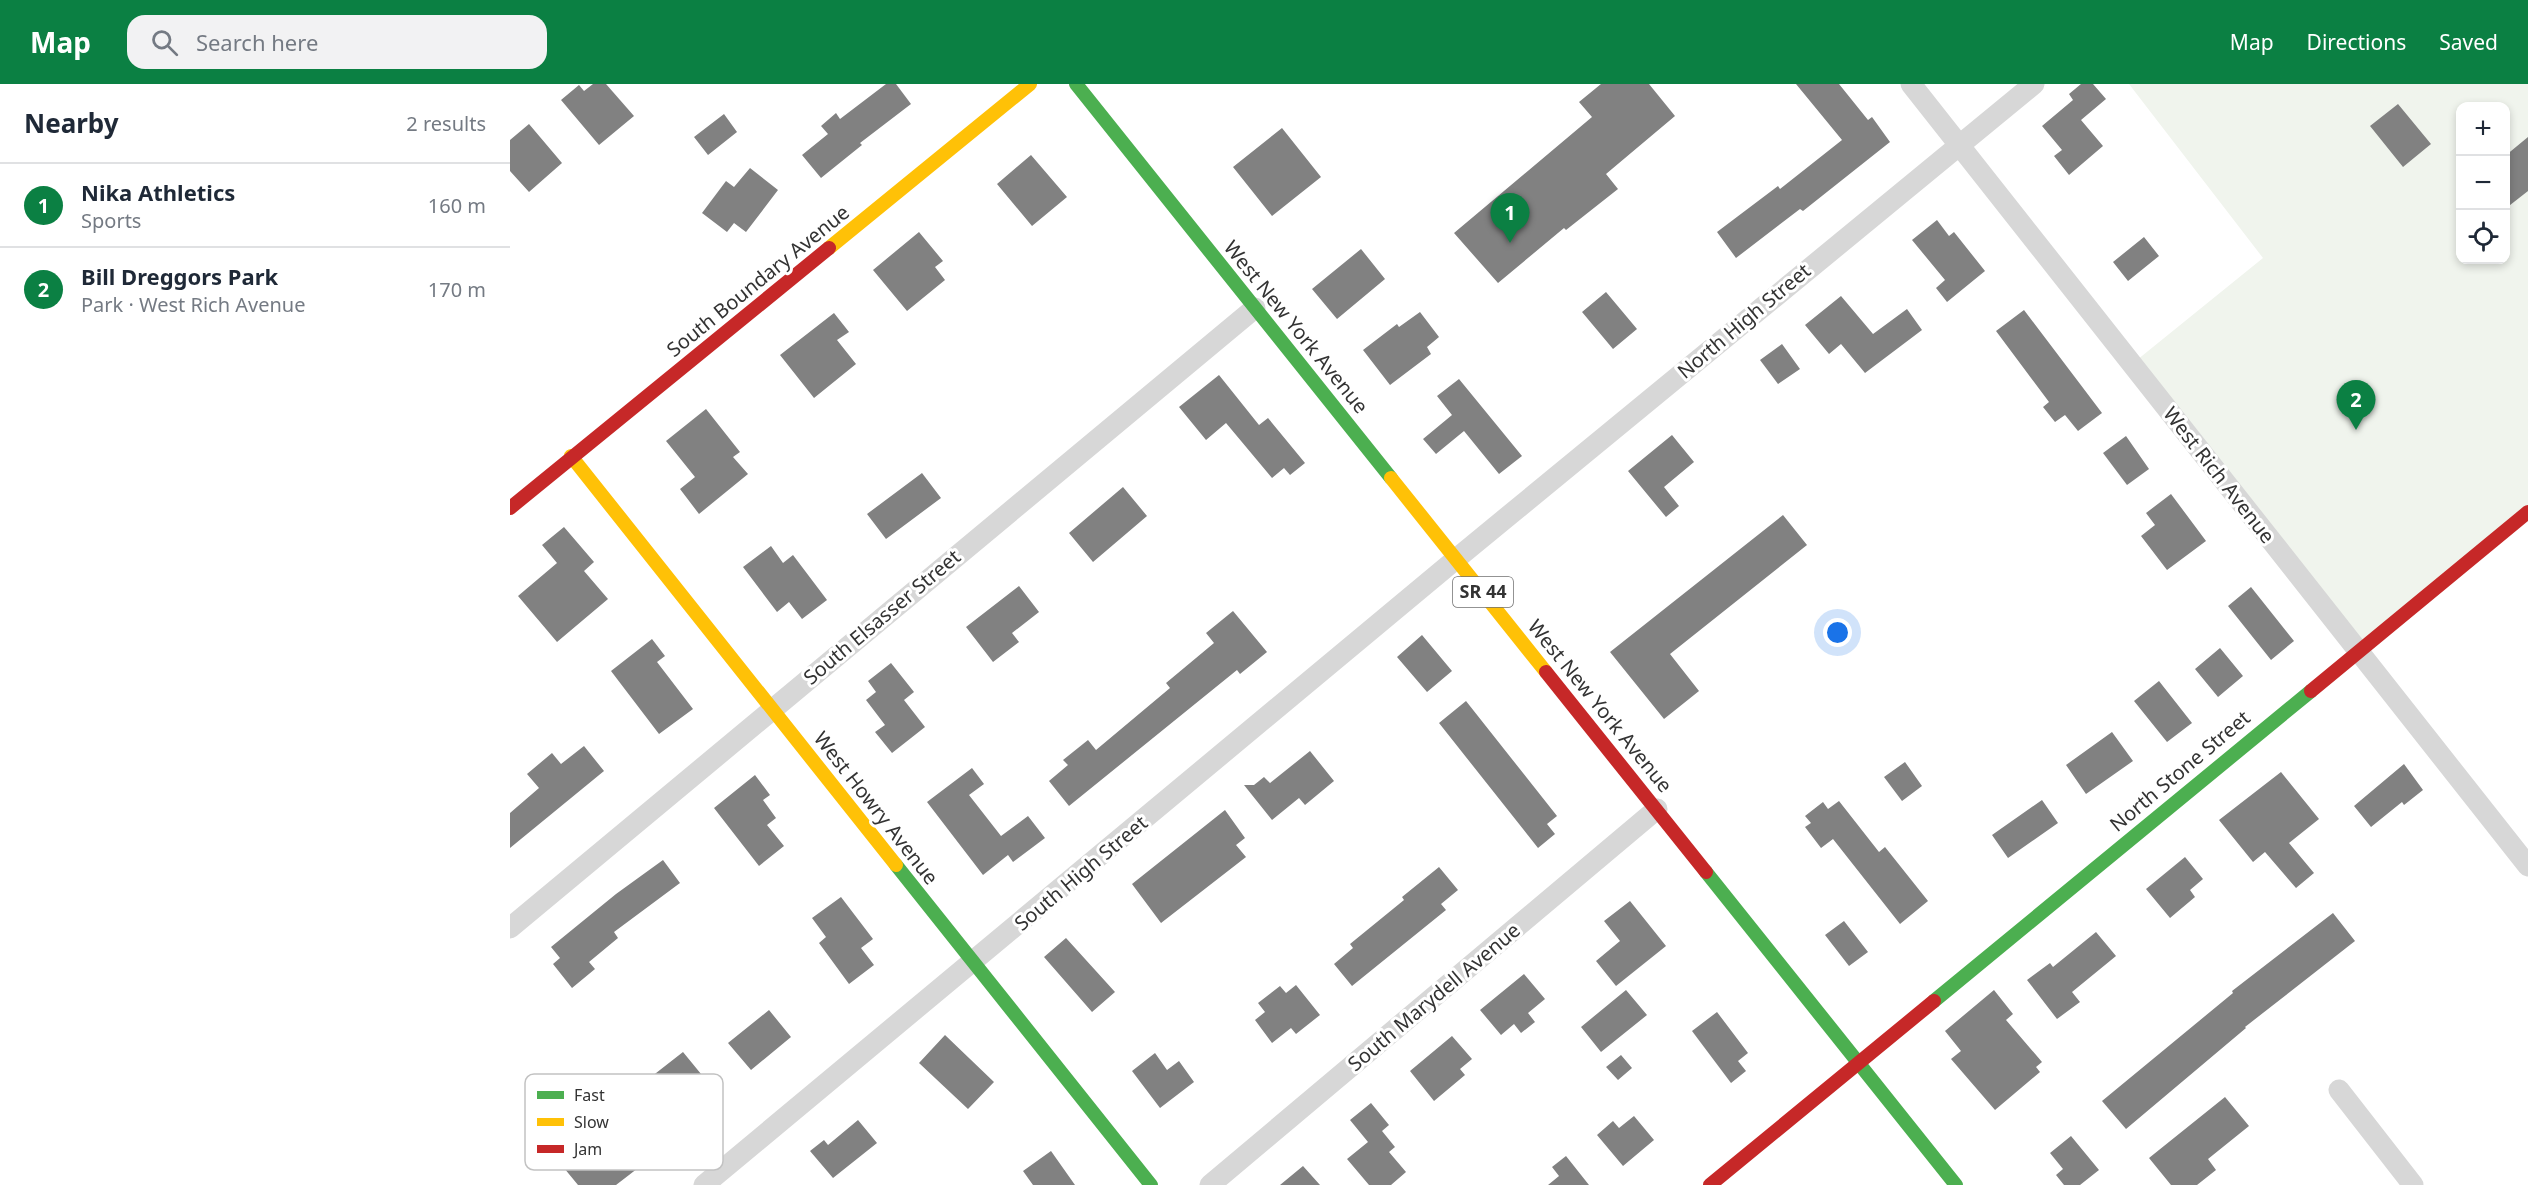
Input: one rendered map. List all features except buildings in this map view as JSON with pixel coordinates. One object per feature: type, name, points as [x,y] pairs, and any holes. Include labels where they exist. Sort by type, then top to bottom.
[{"type":"street","name":"South Boundary Avenue","points":[[510,508],[1030,84]]},
{"type":"street","name":"West New York Avenue","points":[[1076,84],[1956,1185]]},
{"type":"street","name":"West Rich Avenue","points":[[1911,84],[2528,866]]},
{"type":"street","name":"North High Street","points":[[1456,559],[1958,144],[2034,84]]},
{"type":"street","name":"South Elsasser Street","points":[[510,928],[1255,308]]},
{"type":"street","name":"West Howry Avenue","points":[[571,456],[1151,1185]]},
{"type":"street","name":"North Stone Street","points":[[1710,1185],[2528,512]]},
{"type":"street","name":"South High Street","points":[[723,1169],[1456,559]]},
{"type":"street","name":"South Marydell Avenue","points":[[1210,1185],[1657,809]]},
{"type":"street","points":[[2339,1090],[2413,1185]]},
{"type":"street","name":"South High Street","points":[[704,1185],[722,1170]]},
{"type":"shaded area","points":[[2129,84],[2528,84],[2528,512],[2358,650],[2132,364],[2263,258]]},
{"type":"traffic: fast","points":[[1076,84],[1391,478]]},
{"type":"traffic: fast","points":[[1934,1001],[2311,691]]},
{"type":"traffic: fast","points":[[896,865],[1151,1185]]},
{"type":"traffic: fast","points":[[1706,872],[1956,1185]]},
{"type":"traffic: slow","points":[[829,248],[1030,84]]},
{"type":"traffic: slow","points":[[571,456],[896,865]]},
{"type":"traffic: slow","points":[[1391,478],[1546,672]]},
{"type":"traffic: jam","points":[[510,508],[829,248]]},
{"type":"traffic: jam","points":[[2311,691],[2528,512]]},
{"type":"traffic: jam","points":[[1546,672],[1706,872]]},
{"type":"traffic: jam","points":[[1710,1185],[1934,1001]]},
{"type":"place","name":"Nika Athletics","points":[[1510,243]]},
{"type":"place","name":"Bill Dreggors Park","points":[[2356,430]]}]
